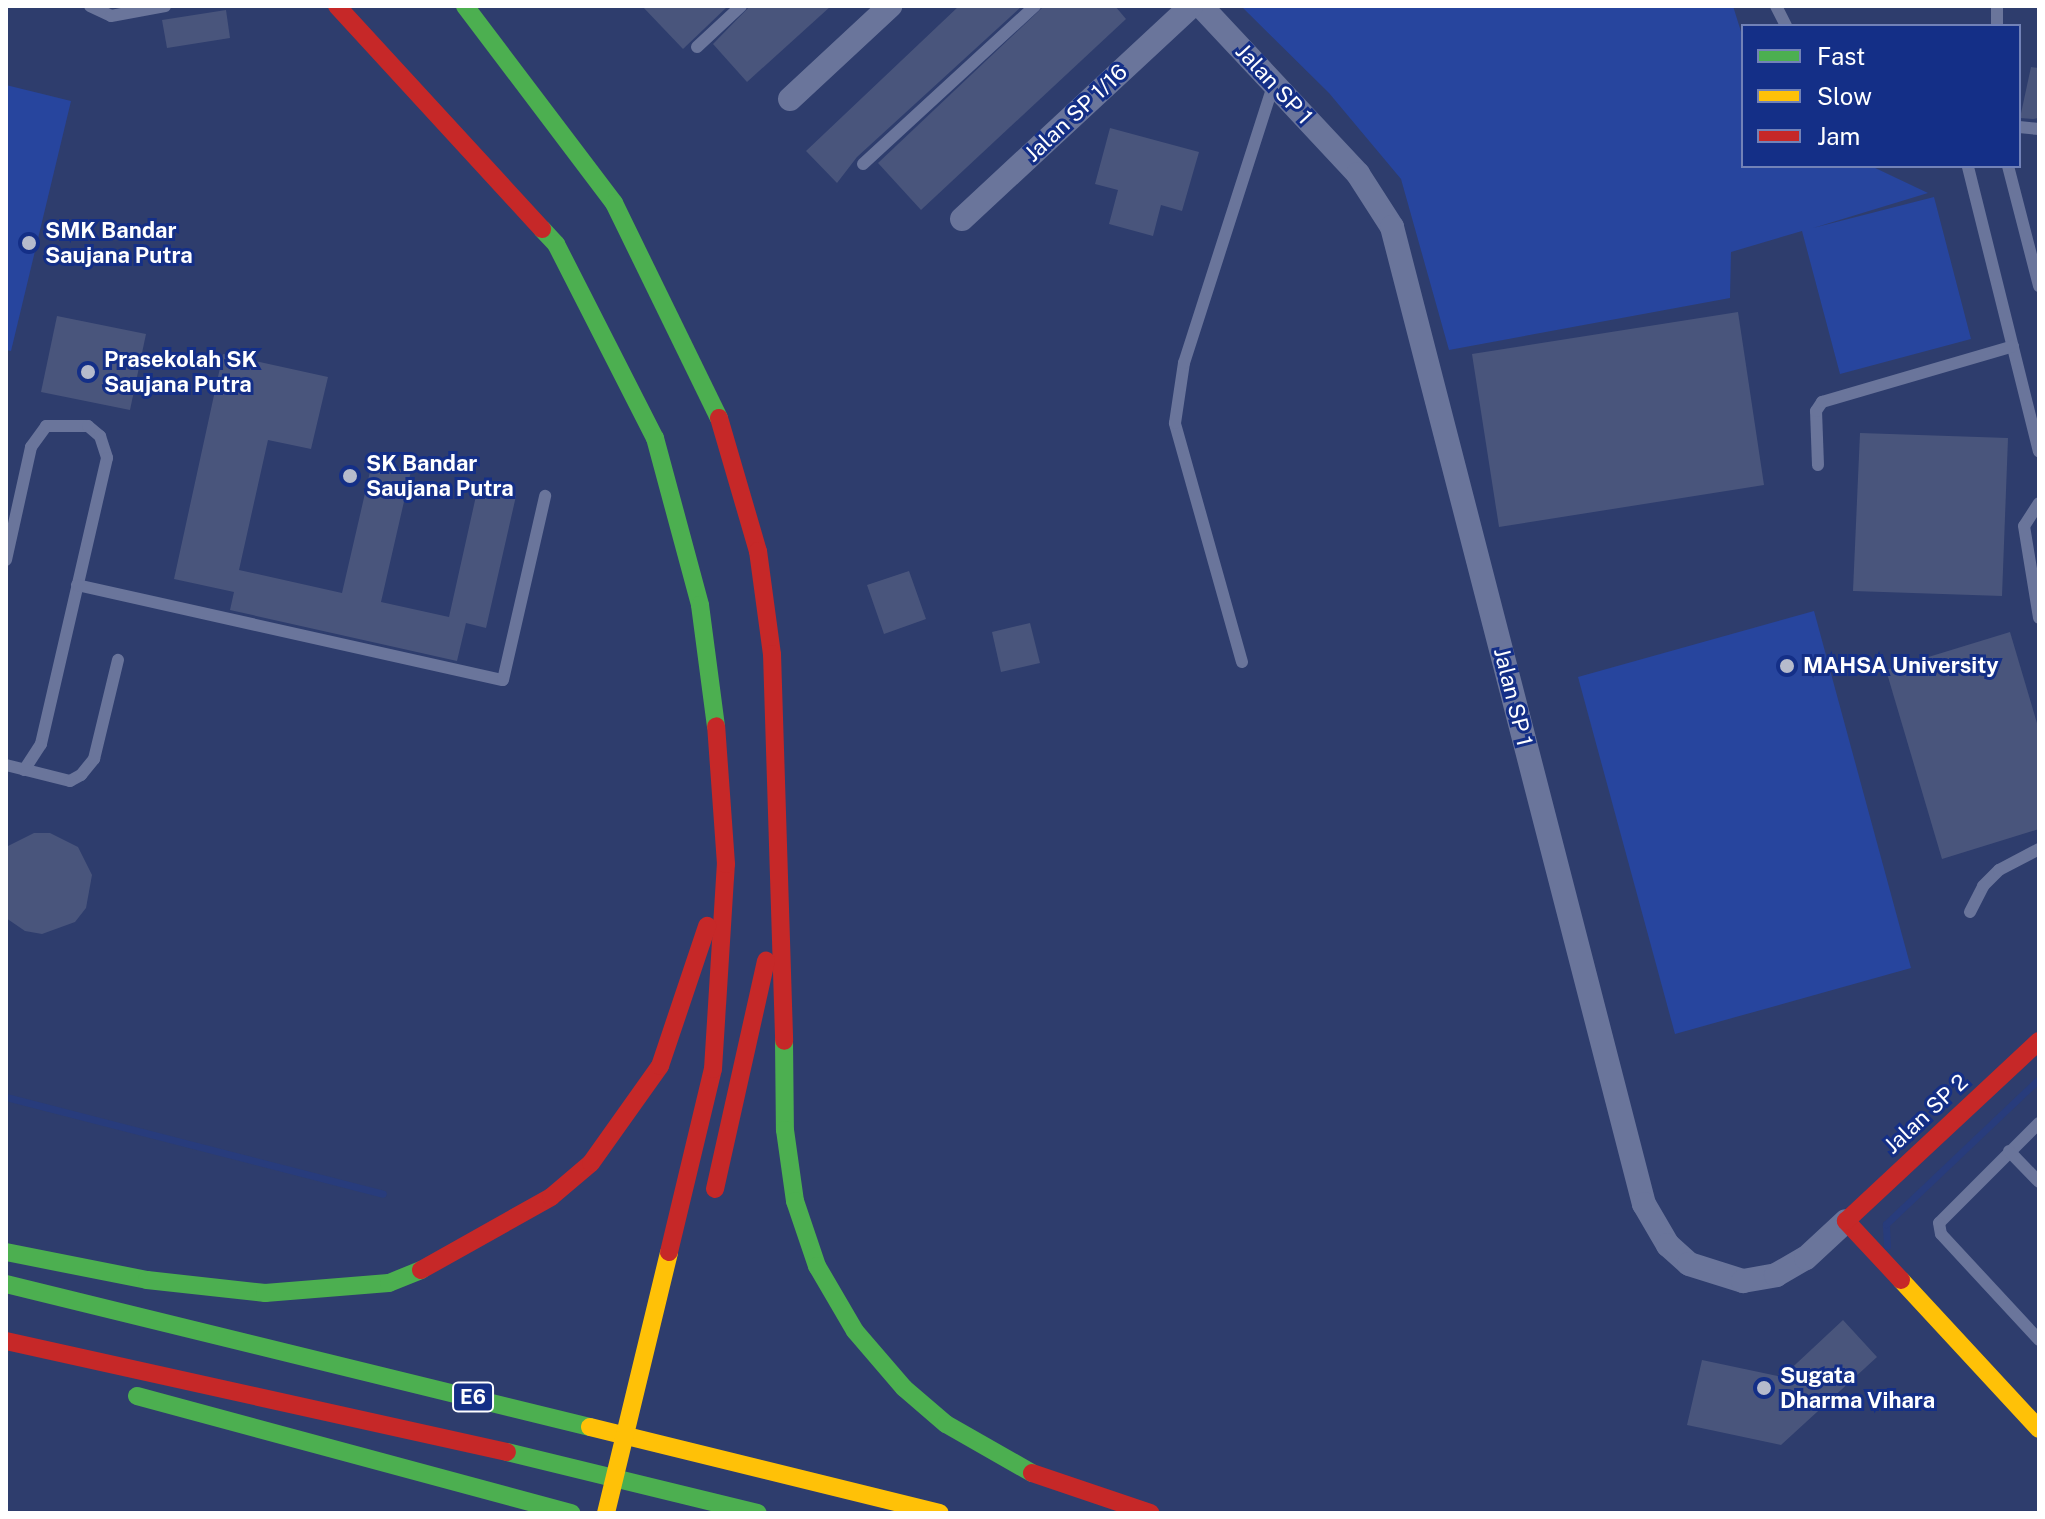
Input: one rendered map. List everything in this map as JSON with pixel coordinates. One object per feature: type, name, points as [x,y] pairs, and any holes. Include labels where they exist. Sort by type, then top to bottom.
[{"type":"main road","points":[[337,6],[556,244],[655,438],[700,605],[719,746],[726,864],[713,1069],[657,1312],[606,1513]]},
{"type":"main road","points":[[465,6],[614,203],[719,417],[758,551],[772,654],[781,894],[785,1130],[795,1201],[817,1266],[855,1331],[904,1388],[984,1449],[1047,1482],[1150,1513]]},
{"type":"main road","points":[[6,1252],[147,1280],[265,1293],[324,1291],[389,1283],[504,1229],[591,1163],[630,1115],[660,1066],[688,995],[726,864]]},
{"type":"main road","points":[[709,1214],[781,894]]},
{"type":"main road","name":"Jalan SP 2","points":[[1846,1221],[2039,1041]]},
{"type":"main road","points":[[1846,1221],[2039,1429]]},
{"type":"main road","name":"E6","points":[[6,1284],[940,1513]]},
{"type":"main road","name":"E6","points":[[6,1341],[375,1420],[758,1513]]},
{"type":"main road","points":[[111,1389],[572,1513]]},
{"type":"main road","points":[[639,1498],[658,1422]]},
{"type":"street","points":[[790,99],[890,6]]},
{"type":"street","name":"Jalan SP 1/16","points":[[962,219],[1191,6]]},
{"type":"street","name":"Jalan SP 1","points":[[1201,6],[1358,174],[1392,227],[1644,1204],[1668,1245],[1689,1264],[1743,1281],[1776,1275],[1806,1258],[1846,1221]]},
{"type":"lane","points":[[90,6],[111,16],[165,6]]},
{"type":"lane","points":[[697,47],[741,6]]},
{"type":"lane","points":[[863,164],[1035,6]]},
{"type":"lane","points":[[1776,6],[1785,24]]},
{"type":"lane","points":[[1242,662],[1175,423],[1184,363],[1274,83]]},
{"type":"lane","points":[[1968,168],[2039,451]]},
{"type":"lane","points":[[2009,168],[2039,286]]},
{"type":"lane","points":[[1818,465],[1816,411],[1822,402],[2013,346]]},
{"type":"lane","points":[[6,560],[31,447],[46,426],[88,426],[100,436],[107,458],[41,744],[24,770]]},
{"type":"lane","points":[[77,585],[503,680],[545,496]]},
{"type":"lane","points":[[2039,503],[2024,526],[2039,618]]},
{"type":"lane","points":[[6,765],[70,781],[81,775],[94,759],[118,660]]},
{"type":"lane","points":[[1970,912],[1983,886],[1999,870],[2039,849]]},
{"type":"lane","points":[[2039,1123],[1939,1223],[1941,1234],[2039,1340]]},
{"type":"lane","points":[[2009,1151],[2039,1182]]},
{"type":"shaded area","points":[[1241,6],[1733,6],[1741,32],[1741,168],[1875,168],[1928,193],[1813,228],[1934,197],[1971,339],[1840,374],[1802,231],[1731,252],[1730,298],[1449,350],[1401,179],[1329,93]]},
{"type":"shaded area","points":[[6,85],[71,101],[11,351],[6,350]]},
{"type":"shaded area","points":[[1814,611],[1911,968],[1675,1034],[1578,677]]},
{"type":"building","points":[[642,6],[728,6],[683,49]]},
{"type":"building","points":[[750,6],[831,6],[747,82],[713,44]]},
{"type":"building","points":[[959,6],[1022,6],[857,157],[837,183],[806,151]]},
{"type":"building","points":[[1044,6],[1115,6],[1126,19],[921,210],[878,163]]},
{"type":"building","points":[[226,10],[230,38],[167,48],[162,20]]},
{"type":"building","points":[[2031,67],[2039,68],[2039,118],[2021,118]]},
{"type":"building","points":[[1110,128],[1199,152],[1182,211],[1161,205],[1153,236],[1109,224],[1118,190],[1095,184]]},
{"type":"building","points":[[1738,312],[1764,485],[1499,527],[1472,354]]},
{"type":"building","points":[[57,316],[146,334],[130,410],[41,392]]},
{"type":"building","points":[[223,354],[328,377],[311,449],[268,440],[239,570],[342,593],[372,463],[411,471],[381,602],[449,617],[478,487],[516,496],[486,628],[466,623],[457,661],[230,610],[234,592],[174,579]]},
{"type":"building","points":[[1860,433],[2008,438],[2002,596],[1853,591]]},
{"type":"building","points":[[909,571],[926,619],[884,634],[867,585]]},
{"type":"building","points":[[1030,623],[1040,663],[1001,672],[992,632]]},
{"type":"building","points":[[2010,632],[2039,730],[2039,829],[1942,859],[1886,670]]},
{"type":"building","points":[[34,833],[50,833],[78,847],[92,875],[86,908],[75,922],[42,934],[25,931],[6,918],[6,847]]},
{"type":"building","points":[[1843,1320],[1877,1357],[1781,1445],[1687,1425],[1702,1360],[1782,1377]]},
{"type":"waterway","points":[[1887,1246],[1886,1224],[2039,1079]]},
{"type":"waterway","points":[[6,1097],[383,1194]]},
{"type":"traffic: fast","points":[[465,6],[614,203],[719,418]]},
{"type":"traffic: fast","points":[[542,229],[556,244],[655,438],[700,605],[716,726]]},
{"type":"traffic: fast","points":[[784,1041],[785,1130],[795,1201],[817,1266],[855,1331],[904,1388],[946,1424],[1032,1473]]},
{"type":"traffic: fast","points":[[6,1252],[147,1280],[265,1293],[389,1283],[421,1270]]},
{"type":"traffic: fast","points":[[6,1284],[590,1427]]},
{"type":"traffic: fast","points":[[137,1396],[572,1513]]},
{"type":"traffic: fast","points":[[507,1452],[758,1513]]},
{"type":"traffic: slow","points":[[606,1513],[669,1252]]},
{"type":"traffic: slow","points":[[1901,1280],[2039,1429]]},
{"type":"traffic: slow","points":[[590,1427],[940,1513]]},
{"type":"traffic: jam","points":[[337,6],[542,229]]},
{"type":"traffic: jam","points":[[719,418],[758,551],[772,654],[784,1041]]},
{"type":"traffic: jam","points":[[669,1252],[713,1069],[726,864],[716,726]]},
{"type":"traffic: jam","points":[[421,1270],[551,1197],[591,1163],[660,1066],[707,926]]},
{"type":"traffic: jam","points":[[715,1189],[766,961]]},
{"type":"traffic: jam","points":[[1901,1280],[1846,1221],[2039,1041]]},
{"type":"traffic: jam","points":[[6,1341],[507,1452]]},
{"type":"traffic: jam","points":[[1032,1473],[1150,1513]]},
{"type":"place","name":"SMK Bandar Saujana Putra","points":[[29,243]]},
{"type":"place","name":"Prasekolah SK Saujana Putra","points":[[88,372]]},
{"type":"place","name":"SK Bandar Saujana Putra","points":[[350,476]]},
{"type":"place","name":"MAHSA University","points":[[1787,666]]},
{"type":"place","name":"Sugata Dharma Vihara","points":[[1764,1388]]}]
